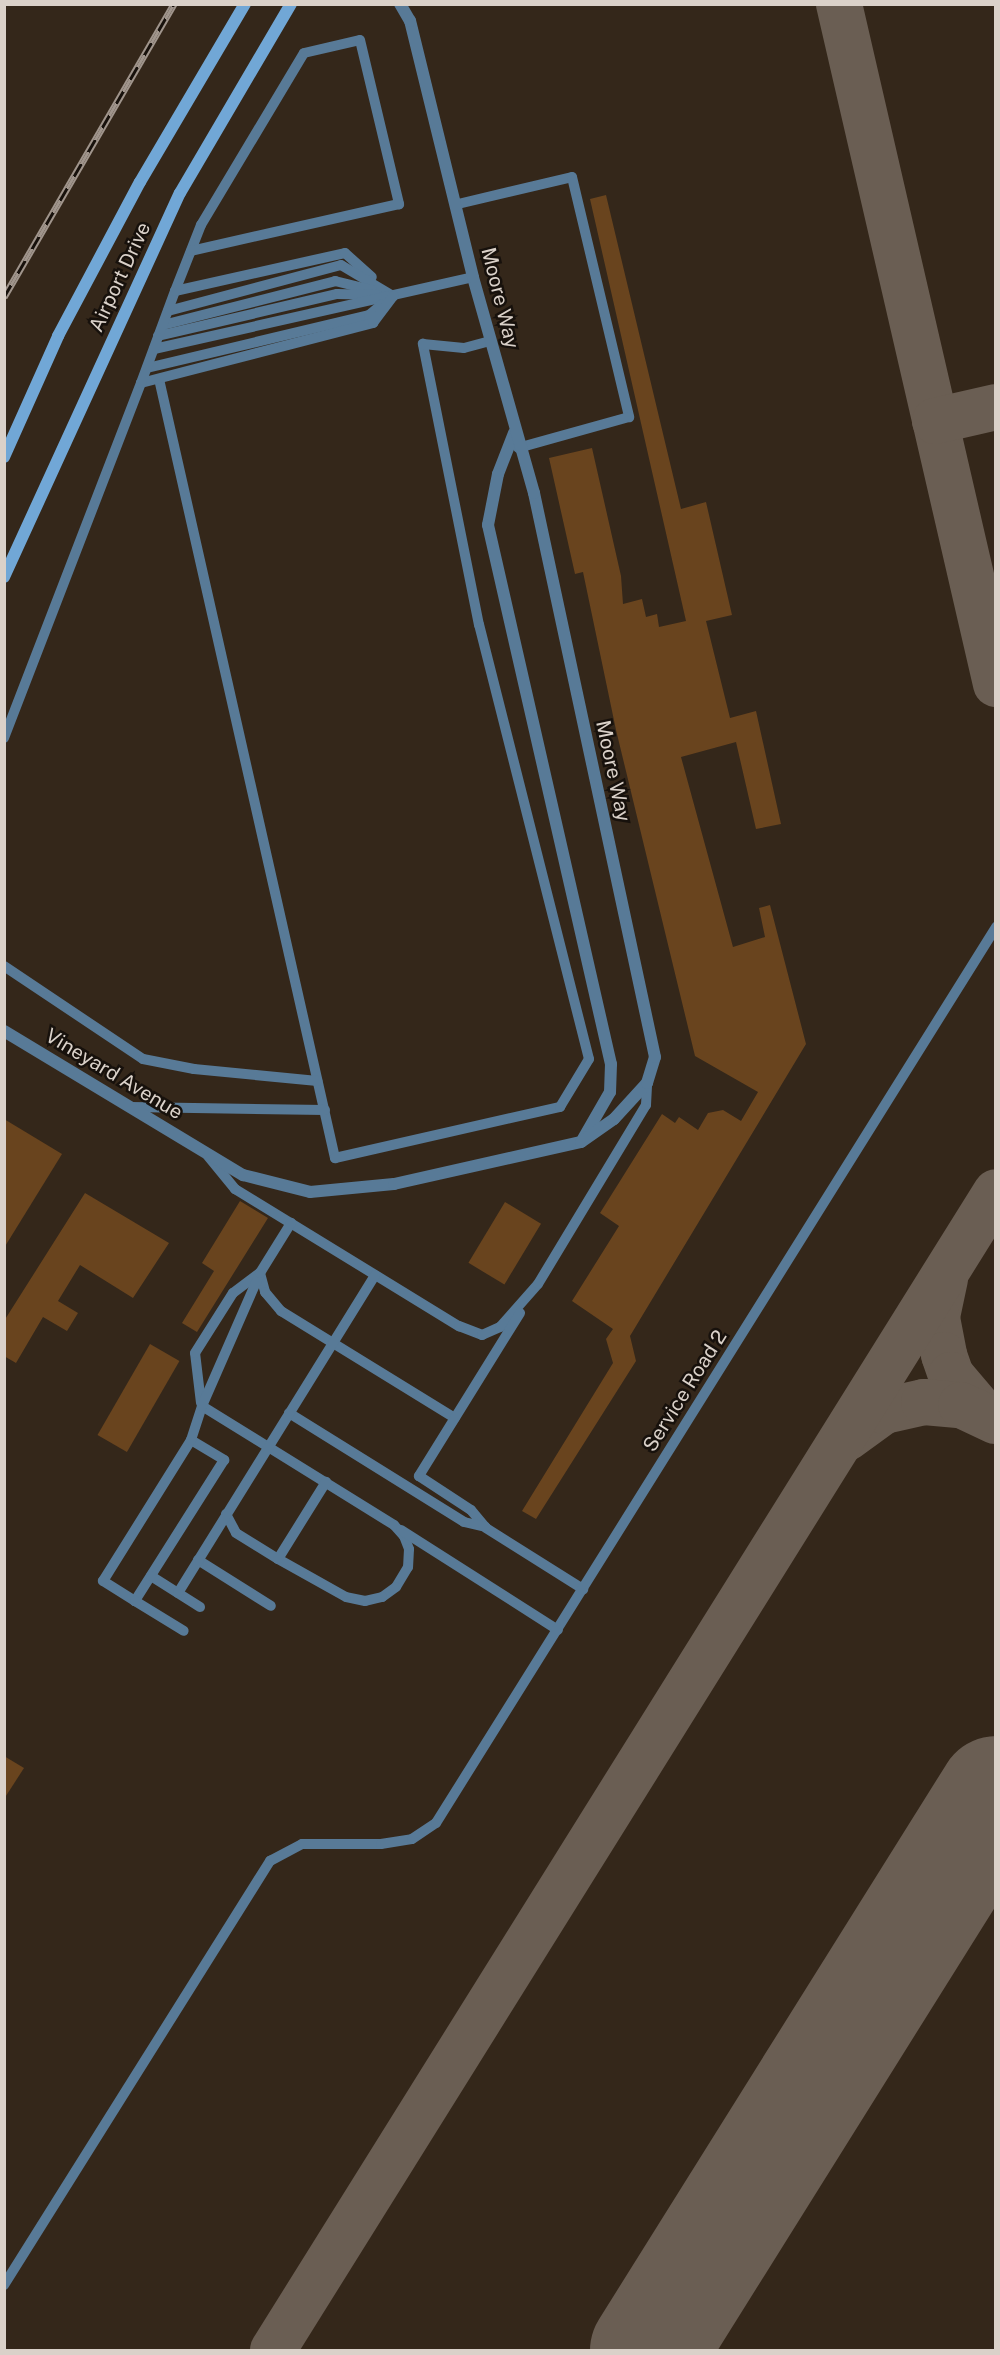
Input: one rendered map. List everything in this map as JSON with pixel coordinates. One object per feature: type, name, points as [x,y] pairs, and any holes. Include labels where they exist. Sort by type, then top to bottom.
[{"type":"main road","name":"Airport Drive","points":[[4,457],[58,336],[140,182],[245,4]]},
{"type":"main road","name":"Airport Drive","points":[[4,577],[180,193],[291,4]]},
{"type":"street","name":"Moore Way","points":[[204,1151],[243,1175],[310,1192],[394,1184],[581,1142],[614,1119],[647,1083],[655,1057],[534,493],[518,448],[473,278],[458,204],[410,21],[400,4]]},
{"type":"street","points":[[514,433],[498,474],[488,525],[611,1064],[610,1092],[581,1142]]},
{"type":"street","name":"Vineyard Avenue","points":[[4,1031],[204,1151]]},
{"type":"lane","points":[[4,738],[147,368],[158,336],[201,225],[304,53],[360,40],[399,204],[191,251]]},
{"type":"lane","points":[[458,204],[572,177],[578,200],[629,417],[518,448]]},
{"type":"lane","points":[[175,291],[345,253],[393,296]]},
{"type":"lane","points":[[168,310],[341,265],[393,296]]},
{"type":"lane","points":[[154,349],[473,278]]},
{"type":"lane","points":[[163,324],[335,281],[393,296]]},
{"type":"lane","points":[[158,336],[337,294],[393,296]]},
{"type":"lane","points":[[147,368],[369,315],[393,296]]},
{"type":"lane","points":[[141,383],[374,323],[393,296]]},
{"type":"lane","points":[[159,379],[335,1158],[560,1107],[589,1059],[479,625],[423,344],[464,348],[490,341]]},
{"type":"lane","name":"Service Road 2","points":[[4,2284],[270,1862],[302,1844],[381,1844],[412,1839],[436,1823],[996,927]]},
{"type":"lane","points":[[4,966],[143,1059],[194,1069],[317,1081]]},
{"type":"lane","points":[[486,1528],[471,1510],[419,1476],[645,1105],[647,1083]]},
{"type":"lane","points":[[131,1107],[325,1110]]},
{"type":"lane","points":[[204,1151],[235,1190],[459,1326],[482,1335],[500,1327],[538,1284]]},
{"type":"lane","points":[[184,1631],[103,1581],[191,1440],[202,1406],[260,1273],[291,1223]]},
{"type":"lane","points":[[260,1273],[265,1292],[281,1311],[455,1418]]},
{"type":"lane","points":[[202,1406],[195,1353],[233,1293],[260,1273]]},
{"type":"lane","points":[[177,1593],[375,1275]]},
{"type":"lane","points":[[202,1406],[558,1630]]},
{"type":"lane","points":[[289,1413],[464,1522],[486,1528],[583,1589]]},
{"type":"lane","points":[[135,1601],[224,1460],[191,1440]]},
{"type":"lane","points":[[278,1559],[326,1482]]},
{"type":"lane","points":[[226,1514],[236,1533],[346,1598],[365,1601],[382,1597],[396,1587],[408,1567],[409,1549],[404,1536],[394,1526]]},
{"type":"lane","points":[[198,1560],[271,1606]]},
{"type":"lane","points":[[151,1576],[201,1607]]},
{"type":"building","points":[[606,195],[681,509],[706,502],[732,615],[706,621],[730,718],[756,711],[781,824],[756,829],[736,742],[681,757],[733,947],[765,937],[759,908],[770,905],[806,1044],[630,1336],[636,1361],[536,1519],[522,1511],[613,1363],[606,1339],[613,1329],[572,1301],[619,1226],[600,1213],[662,1114],[675,1123],[679,1117],[698,1130],[708,1113],[723,1110],[741,1121],[758,1092],[695,1056],[616,730],[583,572],[575,574],[549,458],[592,448],[621,576],[623,604],[642,599],[646,617],[657,614],[659,627],[686,621],[590,199]]},
{"type":"building","points":[[4,1119],[62,1154],[4,1248]]},
{"type":"building","points":[[85,1193],[169,1243],[133,1298],[80,1265],[58,1301],[78,1313],[67,1331],[43,1317],[16,1363],[4,1356],[4,1321]]},
{"type":"building","points":[[240,1201],[268,1218],[197,1332],[182,1323],[214,1271],[202,1263]]},
{"type":"building","points":[[505,1202],[541,1224],[504,1284],[468,1263]]},
{"type":"building","points":[[150,1344],[179,1361],[127,1452],[98,1435]]},
{"type":"building","points":[[4,1756],[24,1768],[4,1799]]},
{"type":"taxiway","points":[[839,4],[996,684]]},
{"type":"taxiway","points":[[935,421],[996,407]]},
{"type":"taxiway","points":[[273,2350],[996,1192]]},
{"type":"taxiway","points":[[945,1279],[937,1318],[944,1355],[951,1375],[984,1414]]},
{"type":"taxiway","points":[[847,1438],[884,1411],[924,1402],[961,1405],[996,1421]]},
{"type":"runway","points":[[648,2350],[996,1794]]},
{"type":"railway","points":[[4,297],[174,4]]}]
